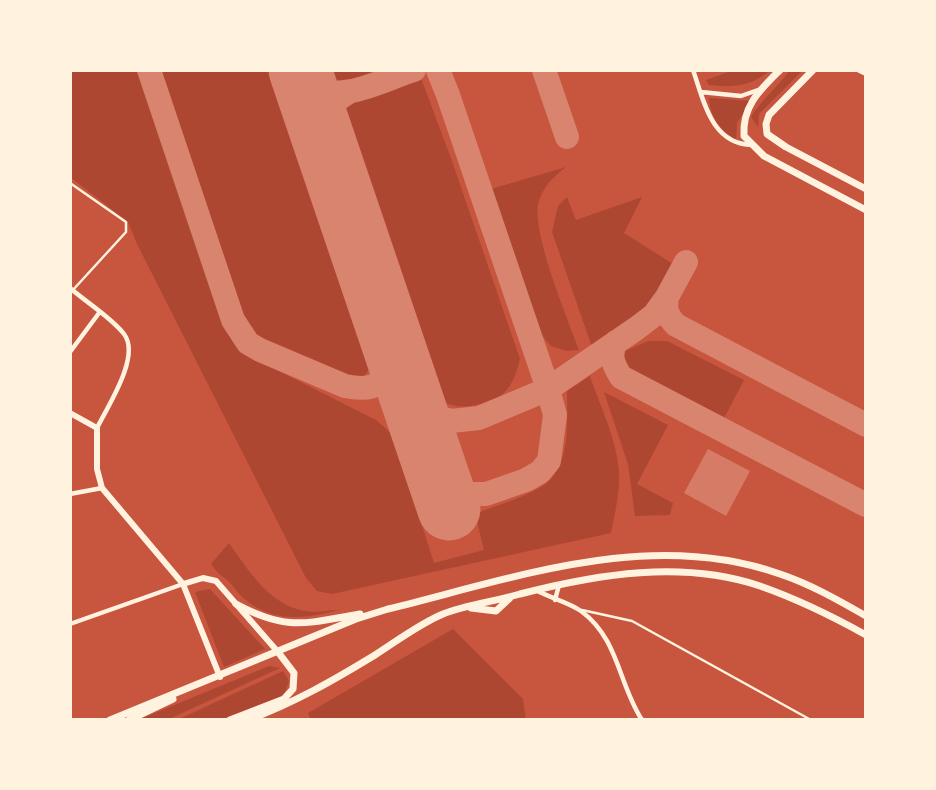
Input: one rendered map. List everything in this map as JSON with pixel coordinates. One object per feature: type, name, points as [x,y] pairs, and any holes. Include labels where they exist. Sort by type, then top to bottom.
[{"type":"main road","points":[[780,70],[748,106],[743,122],[744,135],[764,156],[866,210]]},
{"type":"main road","points":[[813,70],[769,115],[765,128],[769,136],[866,190]]},
{"type":"main road","points":[[236,604],[270,621],[299,625],[388,609],[592,561],[661,554],[725,559],[779,573],[866,615]]},
{"type":"main road","points":[[248,720],[285,706],[445,613],[614,574],[688,573],[758,585],[804,603],[866,635]]},
{"type":"main road","points":[[110,720],[220,677],[335,627],[388,609]]},
{"type":"main road","points":[[230,720],[284,699],[289,694],[294,681],[290,665],[278,652]]},
{"type":"main road","points":[[256,661],[274,660],[290,665]]},
{"type":"main road","points":[[129,720],[155,710],[198,685]]},
{"type":"street","points":[[693,70],[710,121],[736,144],[752,145]]},
{"type":"street","points":[[858,70],[866,74]]},
{"type":"street","points":[[701,92],[741,96],[761,89]]},
{"type":"street","points":[[71,290],[122,331],[129,341],[128,363],[97,428],[97,469],[102,488],[183,584],[220,677]]},
{"type":"street","points":[[70,352],[99,313]]},
{"type":"street","points":[[70,413],[97,428]]},
{"type":"street","points":[[70,494],[102,488]]},
{"type":"street","points":[[190,601],[193,585],[203,578]]},
{"type":"street","points":[[70,624],[203,578],[216,581],[278,652]]},
{"type":"street","points":[[555,600],[559,585]]},
{"type":"street","points":[[536,590],[578,609],[600,627],[609,641],[634,708],[642,720]]},
{"type":"lane","points":[[70,183],[126,222],[126,232],[71,290]]},
{"type":"lane","points":[[578,609],[632,621],[811,720]]},
{"type":"shaded area","points":[[70,70],[138,70],[225,327],[234,344],[251,357],[376,420],[393,435],[434,563],[484,550],[475,514],[525,495],[551,479],[558,469],[566,444],[567,391],[590,376],[612,435],[618,460],[619,487],[611,533],[332,594],[317,591],[306,578],[128,222],[70,177]]},
{"type":"shaded area","points":[[159,70],[274,70],[372,358],[367,373],[360,379],[344,380],[258,338],[249,330]]},
{"type":"shaded area","points":[[317,70],[418,70],[520,359],[512,382],[500,396],[477,405],[458,406],[442,401],[422,378]]},
{"type":"shaded area","points":[[734,70],[770,70],[757,80],[742,85],[709,85],[706,80]]},
{"type":"shaded area","points":[[790,70],[803,70],[759,114],[758,127],[751,117]]},
{"type":"shaded area","points":[[709,98],[751,101],[737,123],[736,140],[717,122],[711,111]]},
{"type":"shaded area","points":[[566,167],[552,179],[542,193],[538,205],[538,219],[552,277],[579,350],[567,351],[551,346],[534,326],[491,189]]},
{"type":"shaded area","points":[[567,197],[576,220],[642,197],[624,233],[673,264],[646,311],[632,323],[592,347],[552,232],[558,206]]},
{"type":"shaded area","points":[[648,341],[667,341],[744,380],[721,424],[622,371],[620,360],[623,352]]},
{"type":"shaded area","points":[[604,392],[668,425],[637,484],[673,503],[670,515],[635,516],[628,464]]},
{"type":"shaded area","points":[[229,543],[261,585],[281,602],[310,612],[339,610],[312,616],[288,617],[264,611],[253,605],[211,564]]},
{"type":"shaded area","points":[[210,589],[265,649],[224,667],[195,592]]},
{"type":"shaded area","points":[[453,629],[523,699],[526,720],[311,720],[308,713]]},
{"type":"shaded area","points":[[269,666],[280,668],[167,720],[138,720]]},
{"type":"shaded area","points":[[283,671],[289,681],[280,697],[220,720],[177,720]]},
{"type":"building","points":[[708,449],[750,471],[726,516],[684,493]]},
{"type":"taxiway","points":[[149,70],[233,320],[248,343],[345,386],[356,388],[366,388],[380,382],[389,370],[395,350]]},
{"type":"taxiway","points":[[301,73],[312,85],[335,93],[362,88],[414,70]]},
{"type":"taxiway","points":[[437,475],[455,491],[469,494],[486,494],[526,480],[540,472],[549,461],[555,415],[438,70]]},
{"type":"taxiway","points":[[544,70],[567,137]]},
{"type":"taxiway","points":[[322,137],[328,110],[349,92]]},
{"type":"taxiway","points":[[667,297],[686,262]]},
{"type":"taxiway","points":[[409,394],[434,416],[451,421],[479,418],[548,389],[654,315],[667,297],[667,312],[676,325],[866,425]]},
{"type":"taxiway","points":[[616,342],[613,360],[621,377],[866,505]]},
{"type":"runway","points":[[300,70],[449,509]]}]
